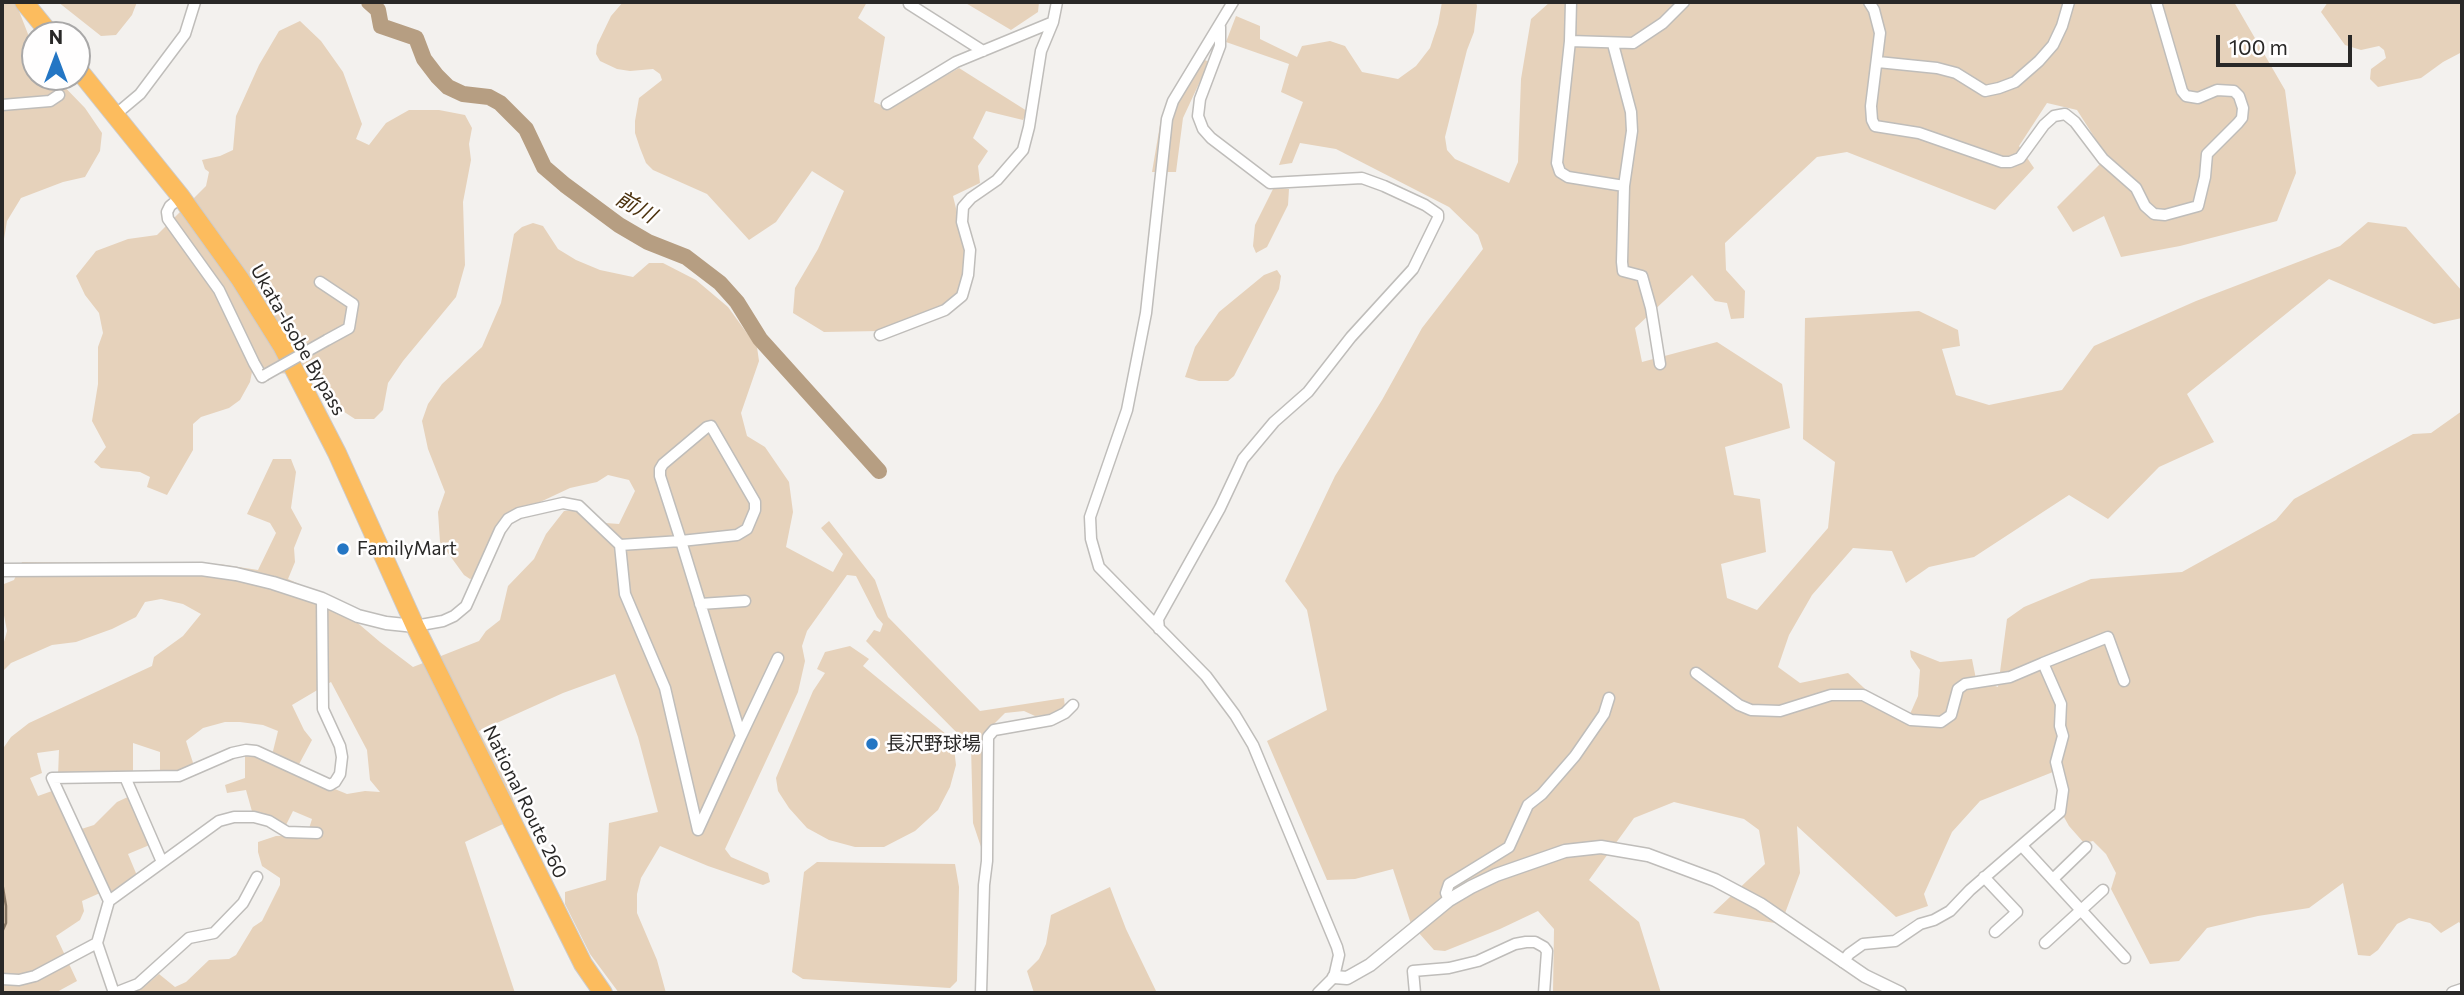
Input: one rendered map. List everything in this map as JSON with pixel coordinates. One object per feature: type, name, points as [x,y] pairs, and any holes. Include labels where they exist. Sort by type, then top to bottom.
[{"type":"highway","points":[[24,2],[40,21]]},
{"type":"highway","name":"Ukata-Isobe Bypass","points":[[91,85],[181,197],[240,279],[282,346],[337,453],[415,626]]},
{"type":"highway","name":"National Route 260","points":[[415,626],[583,964],[603,993]]},
{"type":"street","points":[[115,115],[140,94],[185,34],[195,2]]},
{"type":"street","points":[[880,335],[945,310],[962,296],[968,275],[970,250],[962,222],[964,207],[971,198],[997,180],[1023,150],[1041,51],[1053,22],[1056,2]]},
{"type":"street","points":[[1233,2],[1173,101],[1167,119],[1153,268],[1135,376],[1127,410],[1090,517],[1091,539],[1099,567],[1206,676],[1253,745],[1337,947],[1339,955],[1334,977],[1318,993]]},
{"type":"street","points":[[1571,2],[1570,41],[1557,163],[1560,172],[1568,177],[1624,186]]},
{"type":"street","points":[[1570,41],[1633,43],[1663,23],[1684,2]]},
{"type":"street","points":[[1869,2],[1880,33],[1871,106],[1875,126],[1919,133],[2002,162],[2010,162],[2020,158],[2044,125],[2054,116],[2065,114],[2075,122],[2103,159],[2136,188],[2145,206],[2154,214],[2165,215],[2197,206],[2205,177],[2207,154],[2242,118],[2243,108],[2234,91],[2217,90],[2198,98],[2186,96],[2182,91],[2156,2]]},
{"type":"street","points":[[1878,62],[1937,68],[1956,73],[1985,90],[1999,88],[2015,82],[2053,45],[2069,2]]},
{"type":"street","points":[[909,4],[983,51]]},
{"type":"street","points":[[887,104],[956,62],[1053,22]]},
{"type":"street","points":[[1159,629],[1158,619],[1220,509],[1242,459],[1274,422],[1308,393],[1351,337],[1413,269],[1438,218],[1438,214],[1425,205],[1362,178],[1270,183],[1211,138],[1203,129],[1198,116],[1200,99],[1220,46],[1221,24]]},
{"type":"street","points":[[1613,44],[1631,112],[1632,131],[1624,186],[1623,271],[1642,276],[1651,308],[1660,364]]},
{"type":"street","points":[[2,105],[50,101],[59,94]]},
{"type":"street","points":[[181,197],[170,206],[167,212],[169,219],[219,289],[262,377],[349,328],[353,304],[320,282]]},
{"type":"street","points":[[620,545],[681,541],[737,535],[747,529],[755,510],[752,494],[711,426],[680,449],[660,469],[660,476],[681,541],[741,736]]},
{"type":"street","points":[[2,570],[201,569],[273,583],[322,599],[358,616],[415,626],[443,621],[461,612],[473,595],[500,530],[508,519],[519,513],[563,503],[579,506],[620,545],[625,594],[665,688],[698,830],[778,658]]},
{"type":"street","points":[[109,901],[52,778],[178,776],[232,753],[246,750],[256,751],[330,785],[335,782],[340,774],[342,757],[340,746],[323,709],[322,599]]},
{"type":"street","points":[[700,604],[745,601]]},
{"type":"street","points":[[1696,673],[1739,705],[1751,710],[1780,711],[1830,695],[1863,695],[1911,720],[1941,722],[1951,715],[1958,690],[1965,684],[2010,677],[2108,637],[2124,681]]},
{"type":"street","points":[[1843,962],[1863,944],[1893,942],[1920,924],[1950,911],[1984,877],[2060,812],[2062,783],[2056,762],[2063,736],[2060,726],[2061,704],[2043,663]]},
{"type":"street","points":[[1449,900],[1446,893],[1449,884],[1509,847],[1528,806],[1575,756],[1604,714],[1609,698]]},
{"type":"street","points":[[981,993],[983,898],[987,862],[988,737],[994,730],[1051,720],[1065,713],[1073,705]]},
{"type":"street","points":[[125,777],[162,862]]},
{"type":"street","points":[[257,877],[243,903],[214,933],[189,938],[138,984],[114,993],[96,943],[109,901],[219,821],[234,817],[254,817],[269,821],[287,832],[317,833]]},
{"type":"street","points":[[2022,846],[2124,958]]},
{"type":"street","points":[[1334,977],[1347,978],[1370,965],[1449,900],[1496,875],[1565,851],[1601,847],[1648,855],[1715,880],[1760,904],[1843,962],[1900,993]]},
{"type":"street","points":[[2053,879],[2086,847]]},
{"type":"street","points":[[1984,877],[2017,912],[1995,932]]},
{"type":"street","points":[[2045,943],[2104,890]]},
{"type":"street","points":[[1415,993],[1413,971],[1449,968],[1478,961],[1515,944],[1535,942],[1547,951],[1544,993]]},
{"type":"street","points":[[2,979],[19,980],[35,976],[96,943]]},
{"type":"street","points":[[2453,993],[2462,990]]},
{"type":"shaded area","points":[[2,2],[28,2],[19,11],[23,21],[21,91],[69,91],[85,108],[102,133],[100,151],[85,177],[63,182],[21,198],[7,221],[2,251]]},
{"type":"shaded area","points":[[58,2],[137,2],[132,15],[116,35],[101,36],[91,28],[91,21],[82,21]]},
{"type":"shaded area","points":[[623,2],[867,2],[858,18],[885,37],[874,102],[888,108],[959,68],[1027,111],[1023,120],[986,111],[973,138],[988,151],[978,166],[980,183],[953,196],[966,249],[965,276],[959,295],[944,308],[880,331],[824,332],[793,313],[795,288],[818,249],[844,191],[812,171],[776,222],[749,240],[707,194],[653,170],[646,163],[640,148],[635,133],[635,121],[639,98],[662,80],[660,74],[653,69],[617,69],[600,61],[596,54],[597,45],[611,16]]},
{"type":"shaded area","points":[[964,2],[1039,2],[1038,12],[1011,30]]},
{"type":"shaded area","points":[[1442,2],[1476,2],[1477,6],[1474,32],[1445,137],[1447,150],[1455,159],[1509,183],[1518,162],[1521,79],[1531,19],[1550,2],[2234,2],[2285,90],[2296,173],[2277,221],[2180,246],[2121,257],[2104,216],[2073,232],[2057,207],[2107,157],[2077,110],[2047,103],[2019,146],[2034,168],[1995,210],[1847,152],[1817,157],[1725,243],[1726,270],[1745,291],[1744,318],[1731,319],[1727,303],[1715,301],[1692,275],[1635,328],[1642,362],[1717,342],[1782,384],[1790,428],[1725,447],[1734,495],[1760,499],[1766,552],[1721,564],[1727,598],[1757,610],[1828,528],[1835,462],[1803,439],[1805,318],[1919,311],[1958,330],[1960,346],[1942,349],[1956,395],[1989,405],[2062,390],[2094,346],[2196,301],[2340,246],[2368,222],[2406,227],[2462,291],[2462,318],[2434,324],[2329,279],[2187,394],[2214,442],[2159,467],[2108,519],[2069,495],[1974,557],[1929,567],[1906,583],[1892,551],[1853,548],[1812,595],[1789,635],[1778,667],[1800,683],[1848,673],[1894,716],[1906,723],[1918,696],[1920,670],[1911,657],[1910,650],[1940,662],[1972,659],[1976,679],[1998,687],[2007,619],[2024,607],[2091,579],[2182,572],[2276,520],[2294,499],[2413,434],[2431,433],[2462,411],[2462,926],[2459,922],[2441,933],[2430,923],[2409,918],[2397,924],[2378,950],[2370,956],[2358,955],[2343,883],[2309,908],[2207,928],[2179,961],[2150,964],[2111,889],[2116,873],[2106,854],[2093,841],[2084,843],[2069,826],[2060,810],[2058,770],[1980,801],[1952,832],[1924,894],[1928,906],[1896,917],[1797,826],[1800,873],[1781,924],[1713,913],[1765,864],[1759,830],[1744,819],[1674,802],[1634,818],[1589,880],[1639,922],[1661,993],[1553,993],[1554,929],[1538,911],[1445,951],[1434,950],[1411,924],[1393,869],[1355,879],[1327,880],[1267,741],[1327,710],[1307,610],[1285,581],[1335,476],[1422,328],[1483,249],[1478,235],[1449,207],[1336,149],[1300,143],[1292,163],[1279,165],[1303,102],[1281,92],[1289,64],[1226,42],[1236,16],[1260,26],[1260,39],[1297,57],[1302,46],[1330,41],[1345,46],[1362,72],[1398,79],[1416,66],[1430,48]]},
{"type":"shaded area","points":[[2328,2],[2462,2],[2462,52],[2421,78],[2378,87],[2370,79],[2371,69],[2386,58],[2384,50],[2379,46],[2361,50],[2345,45],[2321,12]]},
{"type":"shaded area","points":[[300,21],[321,41],[343,72],[362,124],[356,139],[369,145],[386,123],[409,110],[439,110],[465,115],[472,128],[469,144],[471,160],[463,202],[465,265],[456,297],[388,383],[383,410],[374,419],[355,419],[335,406],[318,375],[252,372],[250,382],[240,400],[229,408],[201,417],[193,424],[193,450],[167,495],[147,487],[150,477],[140,472],[101,468],[94,462],[106,447],[92,421],[98,384],[98,347],[103,333],[99,313],[85,295],[76,276],[96,251],[128,239],[157,235],[206,186],[209,172],[202,160],[233,150],[236,116],[259,65],[279,31]]},
{"type":"shaded area","points":[[1195,55],[1209,62],[1183,118],[1176,172],[1152,172],[1161,119]]},
{"type":"shaded area","points":[[1274,187],[1289,189],[1288,205],[1267,247],[1256,253],[1253,246],[1255,225]]},
{"type":"shaded area","points":[[533,223],[543,226],[558,249],[576,260],[600,270],[633,277],[649,263],[663,263],[696,280],[728,307],[757,347],[759,361],[741,413],[747,436],[765,447],[789,482],[793,512],[786,547],[833,572],[843,554],[821,528],[829,521],[875,580],[888,617],[980,711],[1064,698],[1065,708],[1055,714],[1035,716],[1024,711],[1005,713],[986,732],[983,853],[973,823],[971,747],[866,641],[874,630],[880,632],[883,624],[856,576],[847,575],[807,631],[802,646],[805,661],[798,692],[725,849],[731,857],[768,873],[770,882],[763,885],[660,846],[641,878],[637,894],[637,913],[657,960],[666,993],[619,993],[590,954],[565,904],[565,892],[606,880],[609,823],[658,812],[638,737],[615,674],[563,693],[479,731],[508,786],[520,816],[465,842],[515,993],[122,993],[146,985],[159,974],[175,987],[186,982],[209,960],[229,959],[236,955],[253,927],[262,921],[280,885],[280,878],[262,866],[258,842],[276,836],[307,835],[312,819],[293,811],[285,827],[253,815],[246,790],[227,793],[225,785],[245,778],[245,756],[257,757],[347,794],[380,792],[370,780],[367,750],[331,682],[292,705],[312,740],[297,768],[272,755],[278,731],[263,725],[240,722],[225,722],[203,728],[186,741],[195,769],[160,775],[160,752],[133,743],[133,775],[58,776],[59,750],[37,753],[42,773],[30,778],[38,796],[52,791],[72,832],[94,825],[117,802],[130,796],[152,844],[128,854],[138,878],[113,897],[109,889],[82,901],[84,911],[80,920],[56,936],[77,981],[55,993],[2,993],[2,750],[11,737],[29,723],[152,666],[154,657],[183,636],[201,614],[183,604],[161,599],[145,602],[136,617],[112,629],[76,642],[52,645],[11,663],[2,672],[2,649],[7,631],[2,605],[4,584],[14,580],[22,562],[219,564],[258,570],[276,533],[270,523],[247,514],[273,459],[291,459],[296,472],[291,508],[302,528],[294,548],[295,562],[288,579],[326,596],[413,667],[479,641],[486,631],[500,620],[508,586],[534,559],[546,534],[564,511],[578,510],[592,522],[619,524],[635,491],[629,480],[608,475],[597,482],[570,488],[504,519],[479,576],[470,579],[464,575],[440,542],[438,512],[445,492],[428,449],[422,421],[428,404],[442,384],[482,347],[501,303],[514,234]]},
{"type":"shaded area","points":[[1277,270],[1281,276],[1279,289],[1234,376],[1228,381],[1199,381],[1185,377],[1195,347],[1219,312],[1264,275]]},
{"type":"shaded area","name":"長沢野球場","points":[[850,646],[869,659],[863,666],[952,739],[954,748],[956,765],[950,787],[938,810],[915,831],[884,847],[855,847],[829,840],[807,828],[778,791],[776,778],[813,691],[825,673],[817,669],[825,652]]},
{"type":"shaded area","points":[[817,862],[955,864],[959,887],[957,981],[950,988],[803,979],[792,972],[804,872]]},
{"type":"shaded area","points":[[1110,887],[1126,929],[1157,993],[1034,993],[1027,971],[1039,959],[1046,944],[1051,915]]},
{"type":"waterway","name":"前川","points":[[369,2],[378,10],[381,26],[416,38],[424,59],[448,87],[463,94],[489,97],[500,103],[526,129],[544,167],[565,185],[619,225],[648,242],[686,257],[720,283],[737,302],[760,339],[879,471]]},
{"type":"waterway","points":[[2,882],[6,906],[6,923],[2,932]]},
{"type":"place","name":"FamilyMart","points":[[343,549]]},
{"type":"place","name":"長沢野球場","points":[[872,744]]}]
